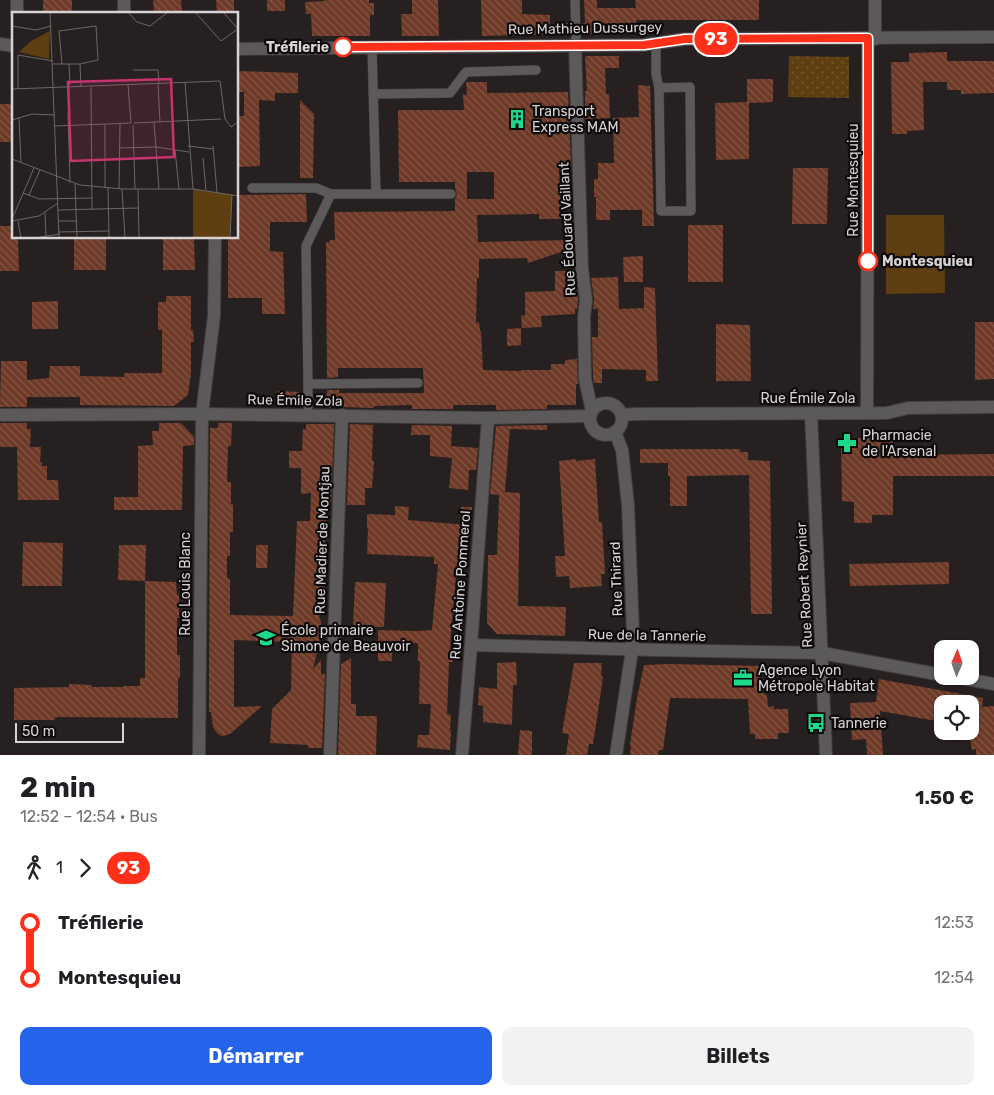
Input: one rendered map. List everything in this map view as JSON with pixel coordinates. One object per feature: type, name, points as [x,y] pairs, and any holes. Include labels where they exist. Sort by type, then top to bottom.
[{"type":"street","name":"Rue Montesquieu","points":[[868,412],[871,38],[875,0]]},
{"type":"street","name":"Rue Mathieu Dussurgey","points":[[239,49],[644,45],[685,39],[994,37]]},
{"type":"street","name":"Rue Édouard Vaillant","points":[[575,45],[582,269],[586,300],[584,317],[584,378],[591,414]]},
{"type":"street","name":"Rue Louis Blanc","points":[[199,755],[202,414],[214,316],[215,239]]},
{"type":"street","name":"Rue Émile Zola","points":[[0,415],[202,414],[488,418],[591,414],[597,405],[604,403],[612,404],[619,408],[622,415],[887,413],[908,408],[994,408]]},
{"type":"street","name":"Rue Robert Reynier","points":[[811,413],[826,755]]},
{"type":"street","points":[[591,414],[591,424],[595,430],[601,434],[608,435],[620,428],[622,415]]},
{"type":"street","name":"Rue Madier de Montjau","points":[[330,755],[342,415]]},
{"type":"street","name":"Rue Antoine Pommerol","points":[[462,755],[488,418]]},
{"type":"street","name":"Rue Thirard","points":[[615,432],[622,450],[628,505],[633,631],[632,650],[616,755]]},
{"type":"street","name":"Rue de la Tannerie","points":[[471,645],[822,653],[934,674]]},
{"type":"street","points":[[979,681],[994,684]]},
{"type":"lane","points":[[575,0],[575,45]]},
{"type":"lane","points":[[656,44],[656,74],[659,88],[661,211],[691,211],[690,87],[659,88]]},
{"type":"lane","points":[[372,47],[376,194]]},
{"type":"lane","points":[[373,94],[450,93],[466,72],[536,70]]},
{"type":"lane","points":[[252,188],[316,188],[331,194],[451,194]]},
{"type":"lane","points":[[308,407],[306,246],[331,194]]},
{"type":"lane","points":[[308,384],[418,383]]},
{"type":"shaded area","points":[[789,56],[849,57],[849,98],[788,97]]},
{"type":"shaded area","points":[[886,215],[944,215],[945,293],[886,294]]},
{"type":"building","points":[[43,0],[72,0],[72,12],[43,12]]},
{"type":"building","points":[[153,0],[181,0],[182,12],[154,12]]},
{"type":"building","points":[[216,0],[234,0],[234,12],[217,12]]},
{"type":"building","points":[[267,0],[285,0],[285,11],[267,11]]},
{"type":"building","points":[[369,0],[369,3],[374,3],[374,15],[370,15],[370,36],[312,36],[311,14],[306,14],[305,2]]},
{"type":"building","points":[[412,0],[438,0],[439,36],[402,36],[401,14],[412,14]]},
{"type":"building","points":[[481,0],[522,0],[522,14],[550,15],[550,24],[569,23],[570,34],[482,36]]},
{"type":"building","points":[[584,0],[597,0],[597,8],[636,8],[635,0],[759,0],[759,20],[636,20],[637,34],[582,34],[582,23],[585,23]]},
{"type":"building","points":[[947,52],[947,61],[994,61],[994,93],[961,94],[961,90],[947,90],[947,82],[923,82],[924,130],[907,131],[907,134],[892,134],[891,62],[909,62],[909,53]]},
{"type":"building","points":[[585,56],[619,56],[619,68],[605,68],[606,94],[609,94],[610,118],[585,119],[585,91],[587,91]]},
{"type":"building","points":[[239,71],[298,73],[298,93],[275,93],[275,101],[259,100],[260,166],[239,167],[239,116],[244,116],[244,92],[239,92]]},
{"type":"building","points":[[747,79],[773,79],[773,102],[749,103],[749,159],[716,160],[715,103],[747,102]]},
{"type":"building","points":[[466,82],[487,82],[487,93],[568,92],[571,166],[559,166],[561,219],[539,219],[539,214],[477,215],[478,242],[573,240],[573,248],[528,263],[527,258],[479,259],[476,323],[479,322],[481,331],[483,370],[551,370],[551,364],[565,364],[565,360],[577,359],[578,384],[576,384],[576,405],[547,405],[547,409],[496,410],[496,405],[453,405],[453,409],[412,409],[412,405],[374,406],[374,408],[327,408],[327,390],[339,390],[339,393],[424,393],[423,368],[338,368],[338,377],[327,378],[326,242],[335,240],[334,212],[455,211],[457,194],[455,182],[399,182],[398,110],[464,110],[463,94],[467,95]],"holes":[[[467,172],[494,172],[494,199],[467,199]]]},
{"type":"building","points":[[638,85],[650,86],[654,226],[642,226],[642,210],[610,210],[610,220],[596,220],[594,179],[598,179],[598,163],[614,163],[613,118],[639,117]]},
{"type":"building","points":[[300,100],[314,114],[313,178],[300,178]]},
{"type":"building","points":[[0,104],[12,104],[12,142],[0,142]]},
{"type":"building","points":[[793,168],[828,168],[827,224],[792,224]]},
{"type":"building","points":[[306,194],[307,222],[270,222],[270,251],[283,252],[285,314],[262,314],[262,298],[228,298],[228,239],[239,239],[239,195]]},
{"type":"building","points":[[688,225],[723,225],[723,282],[688,282]]},
{"type":"building","points":[[0,226],[12,226],[12,239],[18,239],[19,271],[0,271]]},
{"type":"building","points":[[74,239],[106,239],[106,270],[74,270]]},
{"type":"building","points":[[163,239],[194,239],[195,270],[163,270]]},
{"type":"building","points":[[643,256],[643,282],[624,282],[623,257]]},
{"type":"building","points":[[555,271],[574,271],[578,300],[575,314],[541,316],[542,327],[522,328],[521,315],[525,316],[525,292],[555,291]]},
{"type":"building","points":[[618,277],[619,309],[644,308],[644,287],[655,288],[658,381],[646,381],[646,370],[602,369],[602,383],[594,383],[592,337],[598,337],[598,309],[593,309],[594,299],[591,278]]},
{"type":"building","points":[[166,296],[191,296],[191,330],[193,330],[194,342],[191,342],[191,373],[188,395],[174,406],[80,405],[80,397],[27,397],[27,407],[0,407],[1,361],[27,361],[27,380],[49,378],[50,366],[80,366],[80,376],[124,377],[124,373],[162,373],[162,330],[158,330],[158,302],[166,302]]},
{"type":"building","points":[[58,301],[58,329],[32,329],[32,302]]},
{"type":"building","points":[[975,322],[994,322],[994,379],[975,380]]},
{"type":"building","points":[[716,324],[750,325],[751,381],[716,381]]},
{"type":"building","points":[[521,328],[521,345],[507,346],[507,329]]},
{"type":"building","points":[[278,391],[299,392],[299,406],[278,406]]},
{"type":"building","points":[[0,423],[27,423],[27,429],[31,429],[30,447],[41,447],[40,462],[42,462],[42,466],[47,466],[47,480],[58,480],[59,500],[18,500],[17,447],[0,447]]},
{"type":"building","points":[[159,423],[181,423],[194,437],[194,445],[183,446],[182,510],[114,510],[114,497],[138,497],[138,446],[153,445],[152,431],[159,431]]},
{"type":"building","points":[[218,423],[232,423],[231,446],[228,446],[227,482],[231,482],[231,504],[233,504],[233,532],[230,532],[230,556],[227,556],[227,578],[230,579],[230,615],[293,616],[297,521],[310,521],[311,493],[301,494],[301,468],[289,468],[289,451],[302,451],[303,429],[306,429],[306,424],[334,424],[331,505],[326,505],[323,612],[319,617],[322,631],[313,669],[321,660],[321,675],[325,673],[322,748],[308,748],[308,745],[270,743],[272,709],[291,690],[292,642],[234,640],[234,707],[262,706],[230,734],[219,735],[213,727],[211,712],[209,712],[210,428],[218,428]]},
{"type":"building","points":[[350,424],[373,425],[372,461],[374,461],[372,488],[365,488],[365,505],[347,505]]},
{"type":"building","points":[[412,425],[452,426],[451,446],[478,448],[476,470],[469,470],[468,490],[449,488],[452,458],[430,456],[430,435],[411,435]]},
{"type":"building","points":[[547,425],[547,430],[510,429],[505,492],[520,493],[518,606],[566,607],[565,636],[497,634],[487,623],[488,555],[497,555],[499,495],[490,494],[496,426]]},
{"type":"building","points":[[841,438],[893,438],[893,455],[994,454],[994,476],[893,476],[893,515],[872,515],[872,523],[854,523],[854,502],[842,501]]},
{"type":"building","points":[[640,449],[740,449],[740,452],[748,452],[748,460],[770,461],[772,614],[751,614],[749,475],[687,476],[687,506],[670,506],[668,463],[640,463]]},
{"type":"building","points":[[576,459],[576,461],[595,459],[599,522],[602,522],[605,574],[601,574],[602,586],[570,588],[569,576],[556,577],[555,556],[565,556],[559,461]]},
{"type":"building","points":[[395,506],[409,507],[408,520],[467,525],[466,549],[463,548],[461,565],[457,565],[451,631],[450,651],[453,651],[453,662],[449,662],[447,714],[451,715],[450,750],[417,747],[418,735],[429,735],[431,705],[419,704],[420,661],[418,661],[418,643],[392,644],[392,661],[378,661],[378,630],[432,630],[438,564],[434,564],[434,557],[367,554],[367,514],[395,515]]},
{"type":"building","points":[[461,507],[472,507],[471,519],[460,518]]},
{"type":"building","points":[[23,542],[63,543],[62,586],[22,586]]},
{"type":"building","points":[[119,545],[146,545],[145,581],[118,580]]},
{"type":"building","points":[[256,545],[268,545],[267,568],[256,568]]},
{"type":"building","points":[[949,562],[949,584],[850,586],[849,564]]},
{"type":"building","points":[[145,581],[176,582],[177,595],[179,595],[177,655],[180,655],[178,718],[55,717],[55,720],[14,720],[14,688],[69,687],[69,684],[92,685],[92,687],[140,686],[140,678],[145,678]]},
{"type":"building","points":[[355,582],[386,583],[384,627],[353,626]]},
{"type":"building","points":[[351,658],[351,704],[356,704],[356,716],[377,716],[376,755],[338,755],[341,664]]},
{"type":"building","points":[[516,662],[517,685],[513,685],[512,725],[483,722],[483,706],[478,705],[479,687],[497,689],[497,663]]},
{"type":"building","points":[[574,663],[602,663],[601,676],[603,677],[593,744],[589,744],[587,755],[566,755],[569,734],[562,733]]},
{"type":"building","points":[[644,665],[760,666],[760,692],[767,695],[768,707],[774,706],[774,709],[788,709],[789,733],[778,733],[778,739],[755,739],[755,734],[750,734],[748,699],[670,698],[663,750],[659,750],[658,755],[630,755],[637,698]]},
{"type":"building","points":[[879,679],[967,695],[934,695],[934,721],[880,711],[883,755],[867,755],[866,739],[852,740],[850,703],[876,702]]},
{"type":"building","points":[[979,697],[983,698],[982,707],[994,706],[994,755],[976,755],[976,749],[972,750],[970,740],[979,740]]},
{"type":"building","points":[[520,730],[532,731],[532,755],[518,755]]},
{"type":"bus line","name":"93","points":[[343,47],[644,45],[685,39],[868,38],[868,261]]},
{"type":"place","name":"Tréfilerie","points":[[343,47]]},
{"type":"place","name":"Transport Express MAM","points":[[517,119]]},
{"type":"place","name":"Montesquieu","points":[[868,261]]},
{"type":"place","name":"Pharmacie de l'Arsenal","points":[[847,443]]},
{"type":"place","name":"École primaire Simone de Beauvoir","points":[[266,638]]},
{"type":"place","name":"Agence Lyon Métropole Habitat","points":[[743,678]]},
{"type":"place","name":"Tannerie","points":[[816,723]]}]
